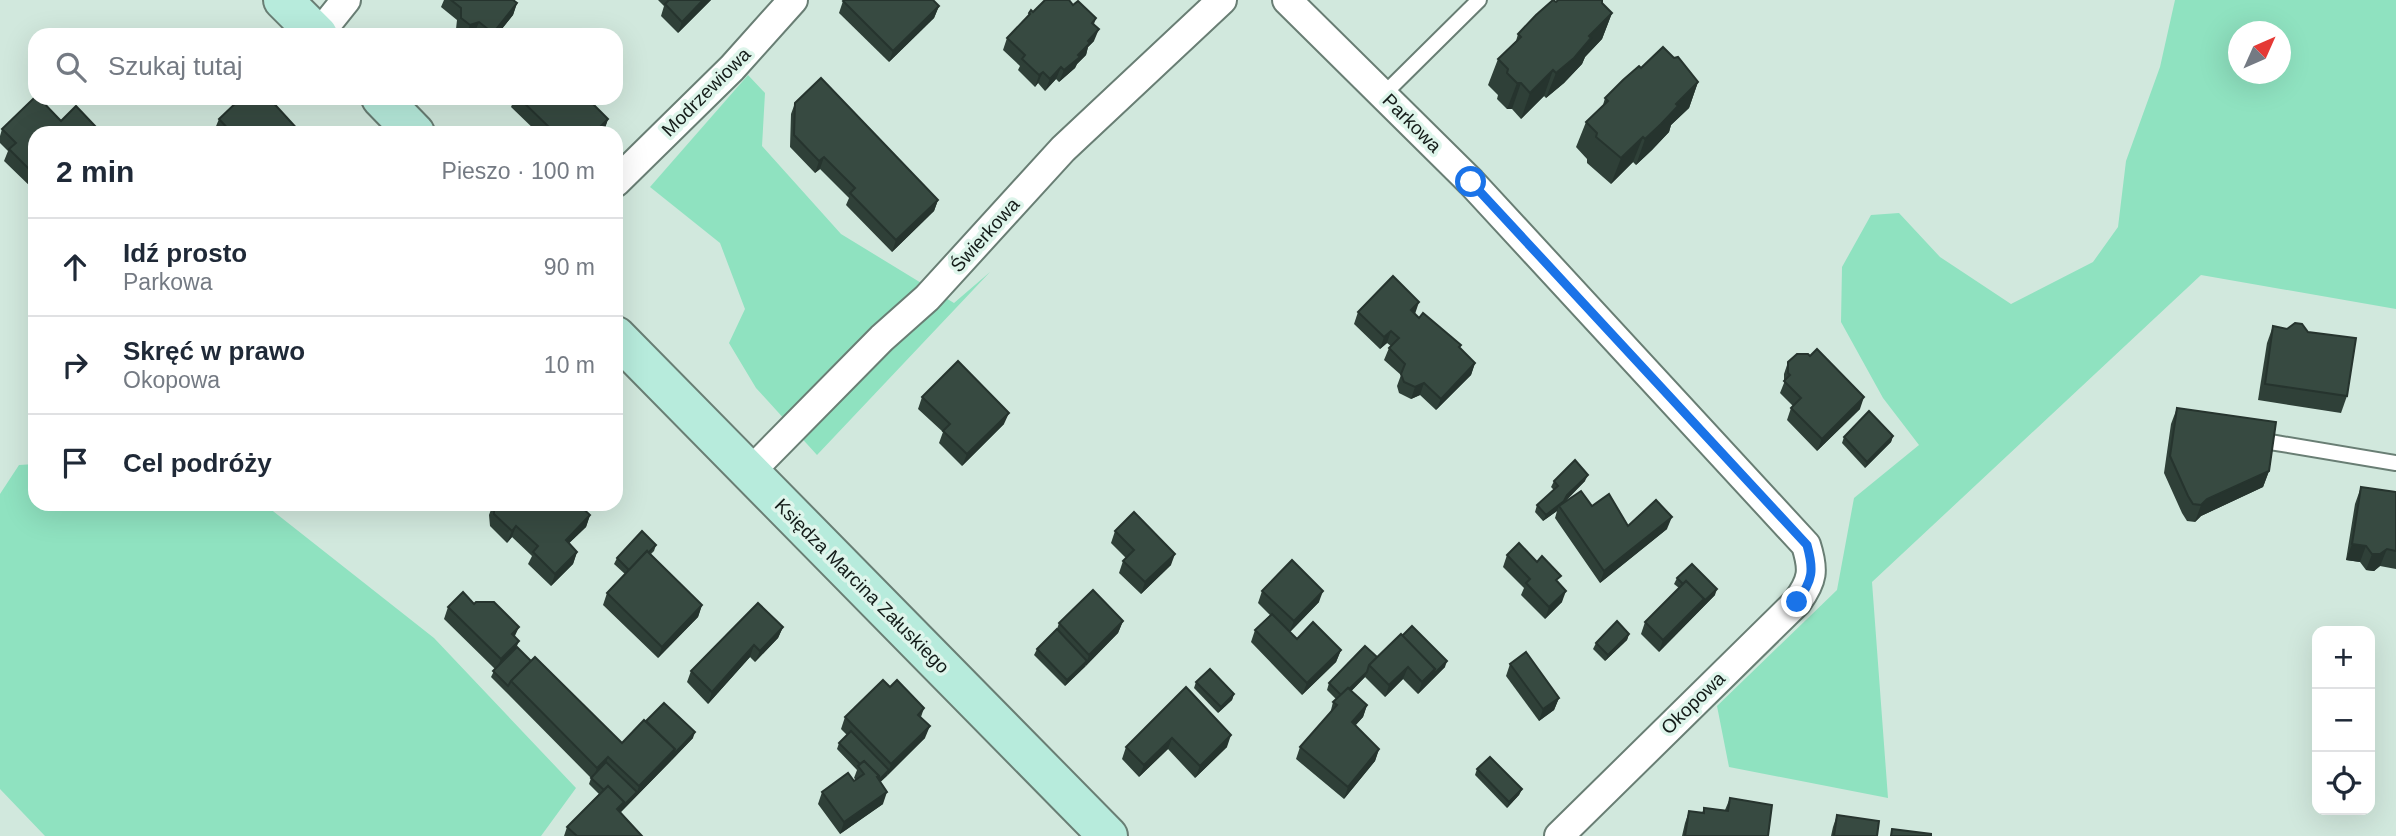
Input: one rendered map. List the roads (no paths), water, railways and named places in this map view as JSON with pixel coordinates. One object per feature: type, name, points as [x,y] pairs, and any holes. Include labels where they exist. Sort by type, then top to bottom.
[{"type":"street","points":[[283,0],[311,28]]},
{"type":"street","points":[[324,28],[346,0]]},
{"type":"street","name":"Modrzewiowa","points":[[623,175],[732,68],[793,0]]},
{"type":"street","name":"Świerkowa","points":[[750,472],[882,338],[928,298],[1063,149],[1222,0]]},
{"type":"street","name":"Parkowa","points":[[1287,0],[1471,182],[1795,530],[1807,545],[1812,562]]},
{"type":"street","points":[[388,105],[408,126]]},
{"type":"street","name":"Księdza Marcina Załuskiego","points":[[623,343],[1108,836]]},
{"type":"street","name":"Okopowa","points":[[1559,836],[1797,602],[1807,589],[1812,575],[1812,562]]},
{"type":"lane","points":[[1384,94],[1479,0]]},
{"type":"lane","points":[[2270,442],[2396,463]]}]
